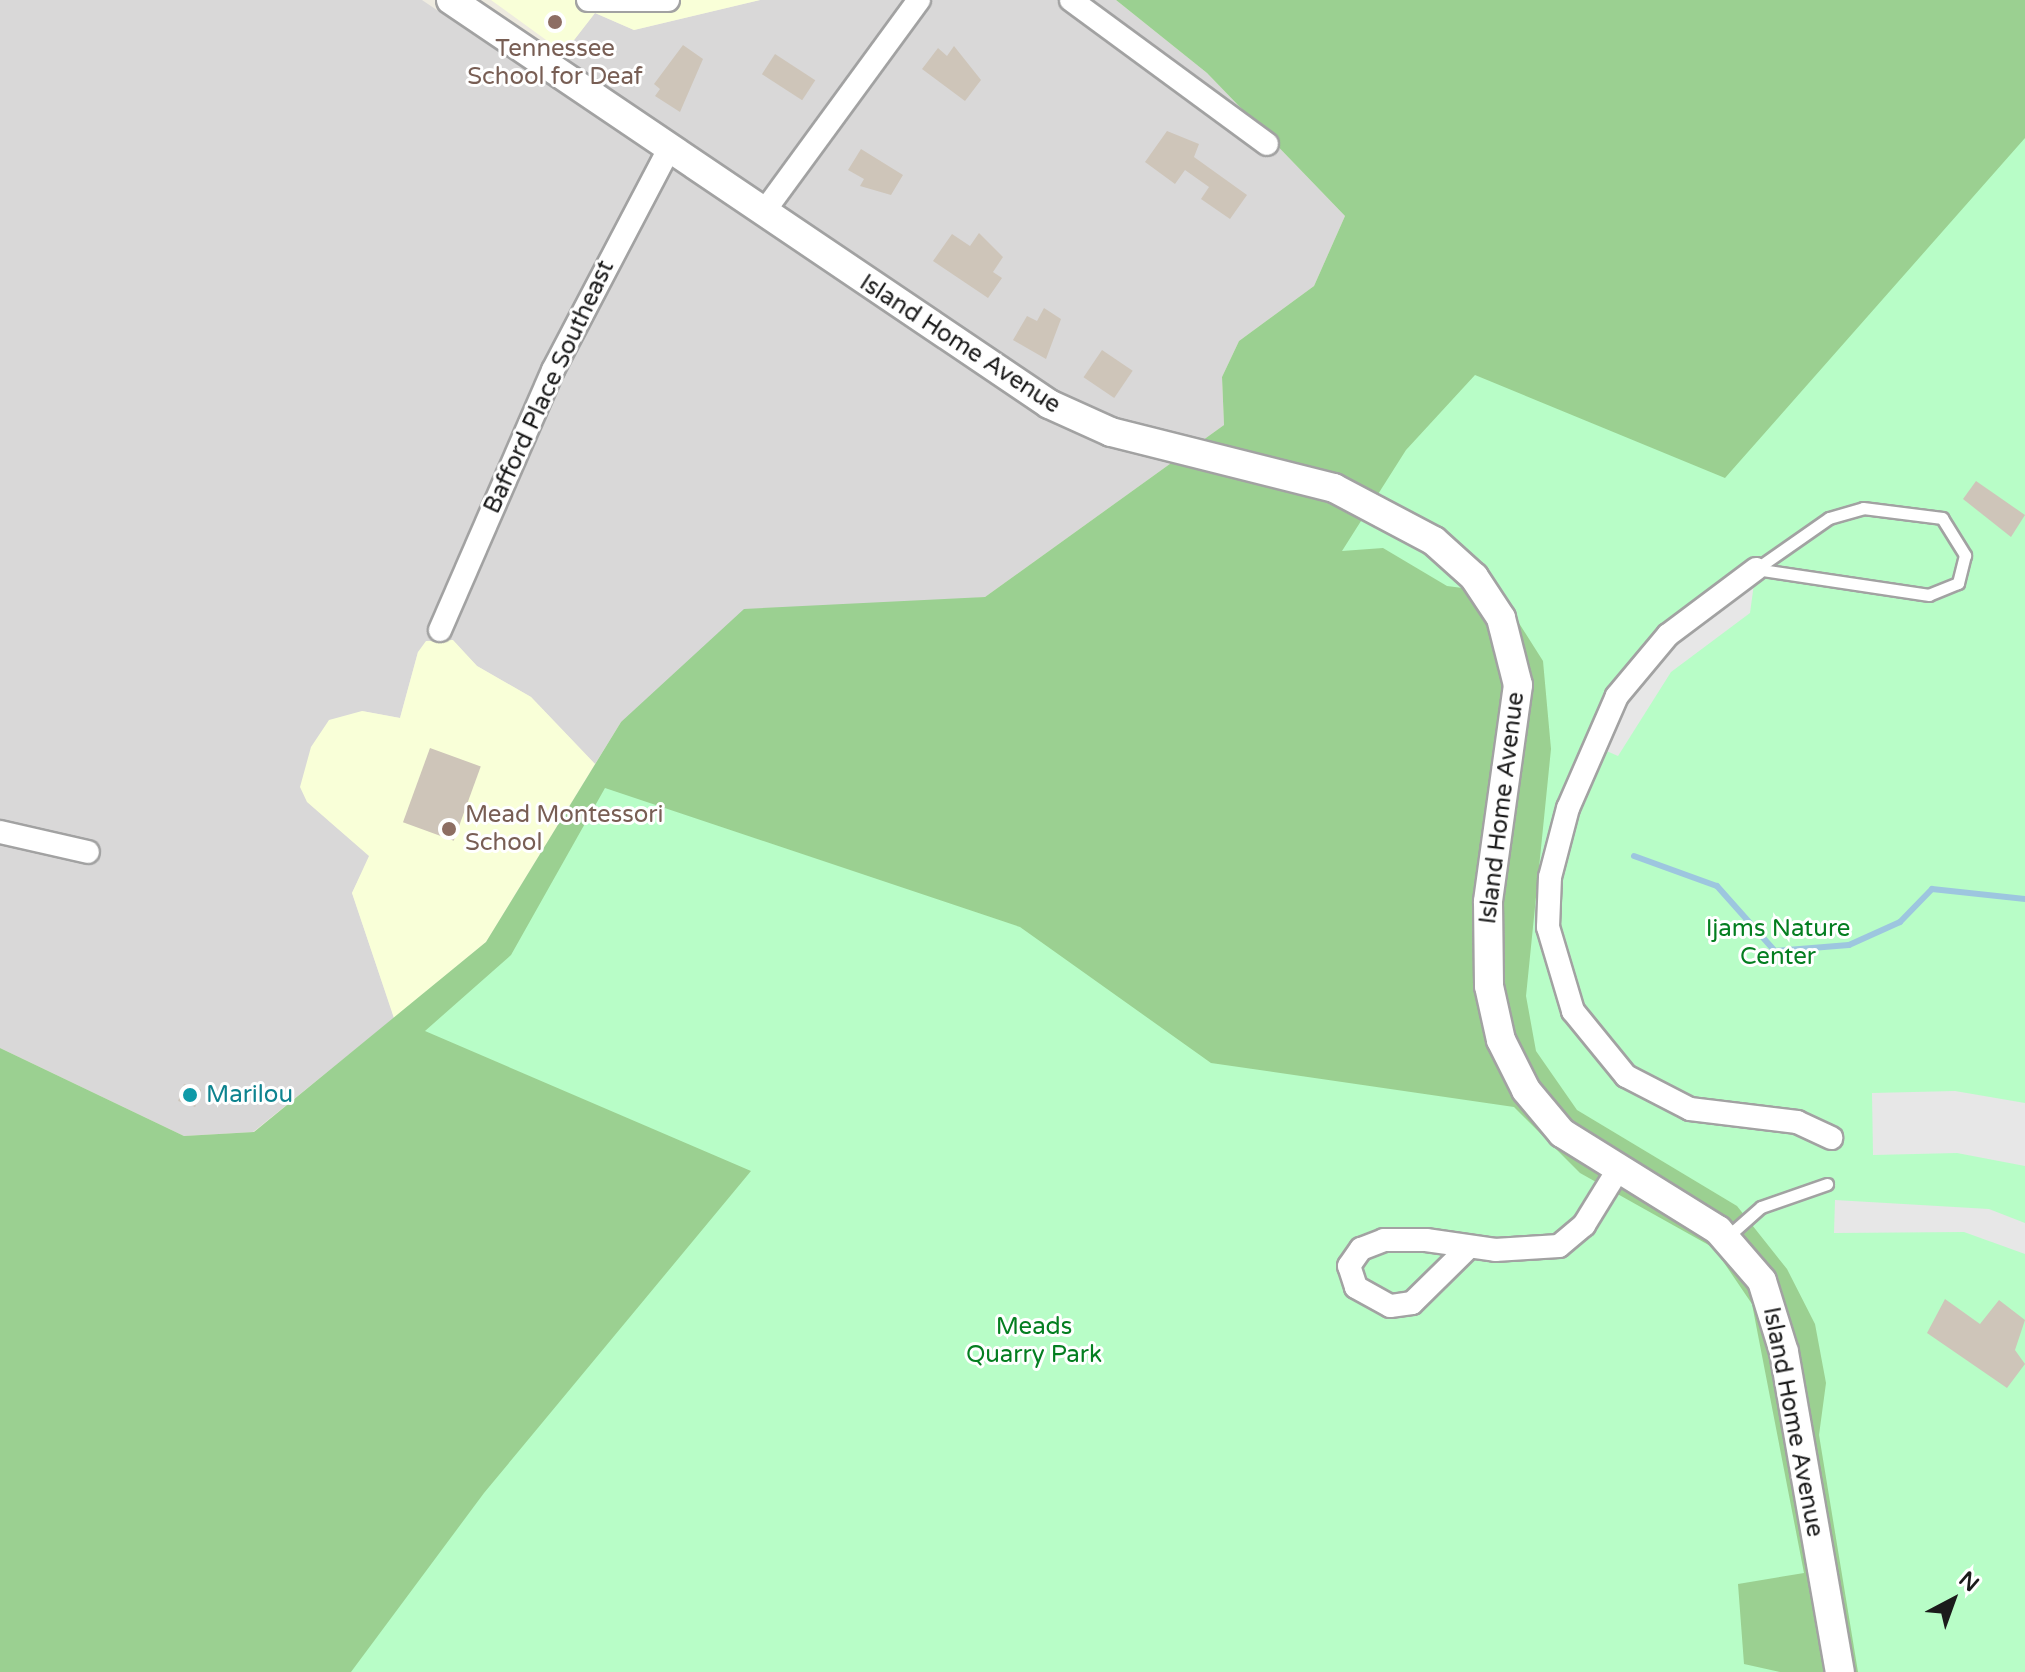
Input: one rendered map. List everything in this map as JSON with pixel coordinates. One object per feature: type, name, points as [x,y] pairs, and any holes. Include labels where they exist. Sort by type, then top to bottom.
[{"type":"street","name":"Island Home Avenue","points":[[451,0],[1064,413],[1137,439],[1334,488],[1434,541],[1474,577],[1501,618],[1518,685],[1488,902],[1496,1023],[1537,1105],[1616,1173],[1726,1237],[1762,1281],[1784,1352],[1840,1672]]},
{"type":"street","points":[[588,0],[668,0]]},
{"type":"street","points":[[763,213],[919,0]]},
{"type":"street","points":[[1071,0],[1267,144]]},
{"type":"street","name":"Bafford Place Southeast","points":[[440,630],[560,355],[669,149]]},
{"type":"street","points":[[1756,569],[1668,635],[1617,696],[1568,808],[1550,877],[1548,927],[1573,1011],[1626,1076],[1690,1109],[1797,1122],[1831,1138]]},
{"type":"street","points":[[0,832],[88,852]]},
{"type":"street","points":[[1469,1247],[1412,1303],[1390,1306],[1367,1293],[1349,1266],[1361,1249],[1384,1240],[1469,1247],[1559,1246],[1584,1225],[1616,1173]]},
{"type":"lane","points":[[1863,508],[1928,511],[1952,530],[1965,555],[1958,583],[1929,595],[1756,569],[1829,518],[1863,508]]},
{"type":"lane","points":[[1726,1237],[1761,1207],[1827,1184]]},
{"type":"shaded area","points":[[0,0],[422,0],[542,81],[595,13],[634,30],[760,0],[1116,0],[1207,73],[1345,216],[1314,286],[1239,341],[1222,377],[1224,425],[985,597],[920,604],[621,722],[595,764],[531,697],[477,666],[452,640],[418,652],[400,718],[362,711],[328,820],[370,856],[352,893],[394,1018],[253,1132],[184,1136],[0,1048]]},
{"type":"shaded area","name":"Tennessee School for Deaf","points":[[491,0],[760,0],[634,30],[595,13],[564,53]]},
{"type":"shaded area","points":[[1756,569],[1750,613],[1671,672],[1618,756],[1593,745],[1617,696]]},
{"type":"shaded area","name":"Mead Montessori School","points":[[453,640],[477,666],[531,697],[595,764],[486,942],[394,1018],[352,893],[369,856],[307,802],[300,787],[311,747],[329,720],[362,711],[400,718],[418,652],[426,641]]},
{"type":"shaded area","points":[[1955,1091],[2025,1103],[2025,1166],[1957,1153],[1873,1155],[1872,1093]]},
{"type":"shaded area","points":[[1835,1200],[1989,1209],[2025,1223],[2025,1254],[1964,1232],[1834,1233]]},
{"type":"green space","points":[[1116,0],[2025,0],[2025,292],[1677,1153],[1783,1244],[2025,1672],[0,1672],[0,1048],[184,1136],[254,1132],[486,942],[621,722],[744,609],[985,597],[1224,425],[1222,377],[1239,341],[1314,286],[1345,216],[1207,73]]},
{"type":"green space","name":"Ijams Nature Center","points":[[2025,138],[2025,1672],[1858,1672],[1819,1435],[1826,1383],[1815,1324],[1787,1269],[1737,1206],[1577,1110],[1536,1051],[1526,996],[1551,749],[1543,661],[1517,620],[1478,590],[1447,586],[1383,548],[1342,551],[1406,450],[1475,375],[1725,478]]},
{"type":"green space","name":"Meads Quarry Park","points":[[605,788],[1020,927],[1211,1063],[1514,1107],[1580,1173],[1714,1248],[1752,1304],[1804,1573],[1738,1584],[1744,1664],[1780,1672],[351,1672],[484,1493],[751,1171],[425,1031],[511,955]]},
{"type":"building","points":[[683,45],[703,59],[680,112],[655,96],[660,89],[654,84]]},
{"type":"building","points":[[954,46],[981,80],[965,101],[922,69],[938,48],[947,56]]},
{"type":"building","points":[[775,54],[815,80],[802,100],[762,74]]},
{"type":"building","points":[[1167,131],[1199,144],[1194,157],[1247,195],[1230,219],[1201,199],[1209,187],[1185,170],[1175,184],[1145,162]]},
{"type":"building","points":[[861,149],[903,175],[891,195],[860,186],[864,179],[848,170]]},
{"type":"building","points":[[979,233],[1003,257],[993,272],[1002,278],[988,298],[933,261],[952,234],[970,246]]},
{"type":"building","points":[[1044,308],[1061,319],[1046,359],[1013,340],[1027,316],[1037,321]]},
{"type":"building","points":[[1102,350],[1133,371],[1114,398],[1084,377]]},
{"type":"building","points":[[1976,481],[2025,515],[2011,537],[1963,499]]},
{"type":"building","points":[[430,748],[481,766],[454,841],[403,822]]},
{"type":"building","name":"Marilou","points":[[184,1084],[201,1090],[195,1107],[178,1101]]},
{"type":"building","points":[[1945,1299],[1980,1324],[1999,1300],[2025,1320],[2015,1350],[2025,1364],[2007,1388],[1927,1333]]},
{"type":"waterway","points":[[1634,856],[1717,886],[1775,951],[1849,945],[1900,922],[1932,889],[2025,899]]},
{"type":"place","name":"Tennessee School for Deaf","points":[[555,22]]},
{"type":"place","name":"Mead Montessori School","points":[[449,829]]},
{"type":"place","name":"Marilou","points":[[190,1095]]}]
